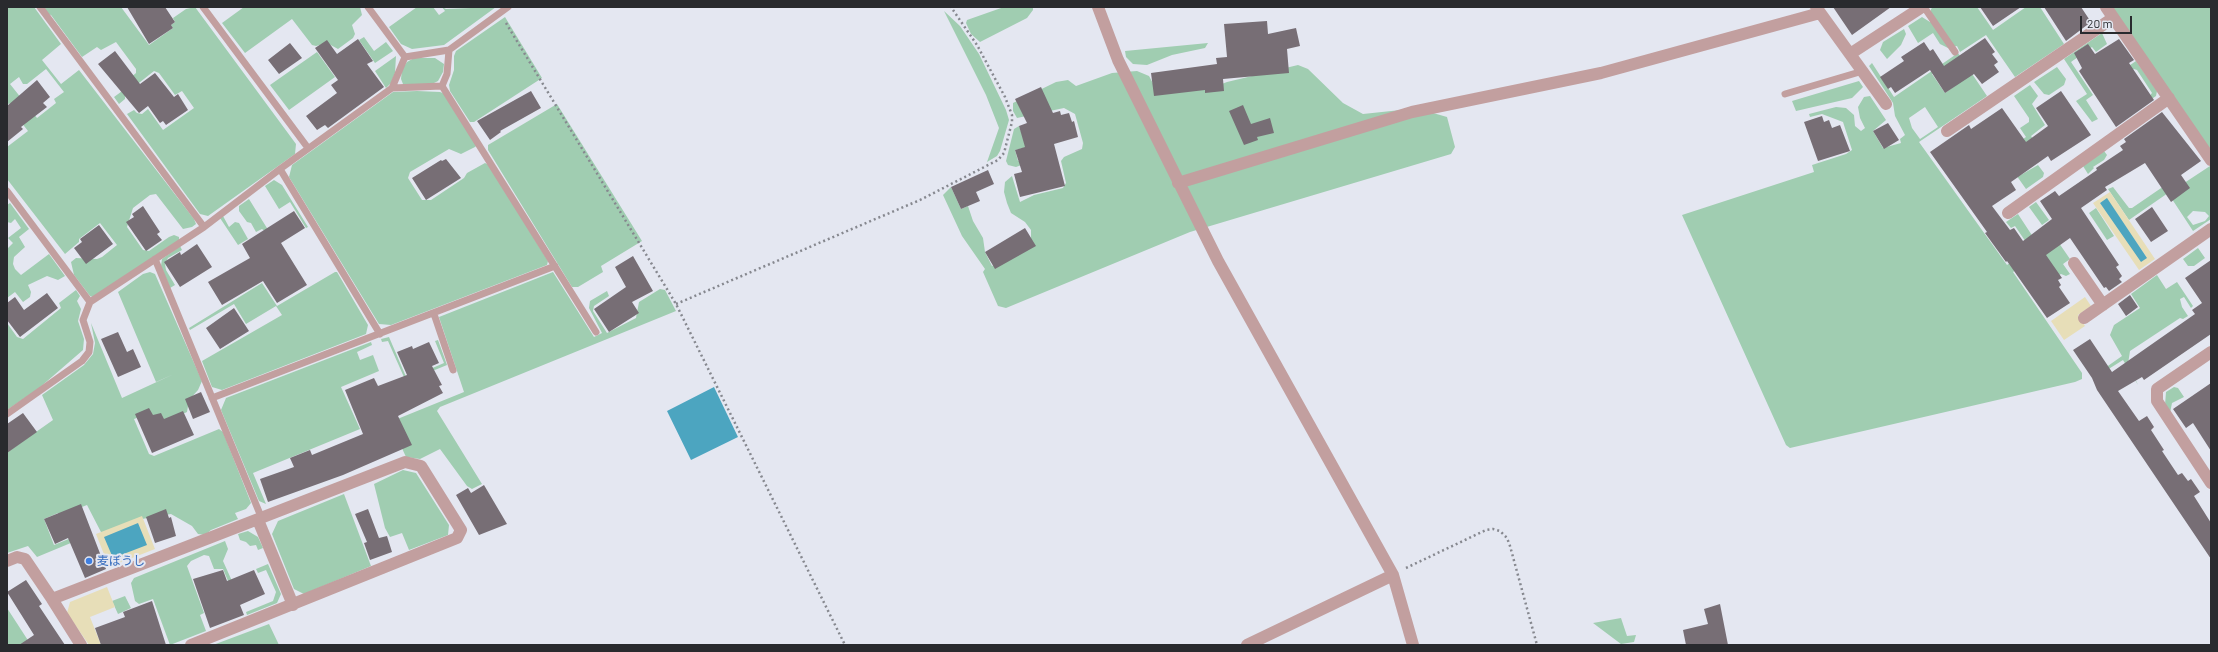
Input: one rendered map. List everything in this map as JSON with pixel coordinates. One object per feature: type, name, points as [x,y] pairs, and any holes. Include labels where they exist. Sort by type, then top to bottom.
[{"type":"street","points":[[1098,7],[1118,60],[1218,261],[1393,575],[1413,645]]},
{"type":"street","points":[[1850,54],[1923,7]]},
{"type":"street","points":[[2106,7],[2211,160]]},
{"type":"street","points":[[1178,183],[1412,112],[1601,73],[1818,10],[1886,104]]},
{"type":"street","points":[[1947,131],[2113,18]]},
{"type":"street","points":[[2008,212],[2169,98]]},
{"type":"street","points":[[2084,318],[2211,229]]},
{"type":"street","points":[[2074,263],[2103,305]]},
{"type":"street","points":[[2211,352],[2157,389],[2157,401],[2211,483]]},
{"type":"street","points":[[52,599],[260,520],[405,462],[420,466],[461,530],[457,538],[190,645]]},
{"type":"street","points":[[260,520],[293,605]]},
{"type":"street","points":[[7,561],[17,557],[25,559],[81,645]]},
{"type":"street","points":[[1247,645],[1393,575]]},
{"type":"lane","points":[[40,7],[204,227]]},
{"type":"lane","points":[[203,7],[308,148]]},
{"type":"lane","points":[[368,7],[404,57]]},
{"type":"lane","points":[[404,57],[449,50],[508,7]]},
{"type":"lane","points":[[1923,7],[1955,52]]},
{"type":"lane","points":[[442,86],[447,74],[449,50]]},
{"type":"lane","points":[[392,88],[404,57]]},
{"type":"lane","points":[[1785,94],[1863,71]]},
{"type":"lane","points":[[7,414],[82,361],[89,352],[90,342],[83,320],[90,302],[204,227],[308,148],[392,88],[442,86]]},
{"type":"lane","points":[[442,86],[596,332]]},
{"type":"lane","points":[[280,169],[380,334]]},
{"type":"lane","points":[[7,191],[90,302]]},
{"type":"lane","points":[[155,260],[260,520]]},
{"type":"lane","points":[[212,398],[434,314],[555,266]]},
{"type":"lane","points":[[434,314],[453,370]]},
{"type":"path","points":[[676,304],[920,200],[998,160],[1004,153],[1012,122],[1012,115],[1005,97],[977,45],[951,7]]},
{"type":"path","points":[[500,12],[676,304],[845,645]]},
{"type":"path","points":[[1393,575],[1486,530],[1493,529],[1500,531],[1507,538],[1510,546],[1538,645]]},
{"type":"green space","points":[[7,7],[34,7],[61,44],[42,60],[61,84],[79,70],[194,219],[196,224],[192,227],[183,229],[156,194],[150,195],[133,208],[127,227],[143,250],[149,251],[174,235],[179,237],[179,241],[95,298],[90,296],[74,275],[71,262],[76,258],[97,259],[102,257],[117,245],[100,223],[79,239],[79,242],[65,254],[7,179],[7,147],[28,131],[21,122],[14,103],[7,104]],"holes":[[[46,69],[64,92],[54,99],[56,103],[37,118],[10,84],[19,77],[23,84],[27,84]]]},
{"type":"green space","points":[[42,7],[121,7],[149,45],[173,28],[171,25],[175,22],[173,18],[186,9],[195,7],[296,144],[295,154],[208,216],[200,214],[127,114],[134,110],[137,113],[142,114],[148,109],[163,130],[194,108],[182,91],[175,95],[159,73],[154,71],[125,94],[125,99],[119,104],[114,97],[133,83],[130,78],[136,73],[136,69],[116,42],[101,50],[97,47],[82,57],[51,15],[47,14]]},
{"type":"green space","points":[[244,7],[360,7],[362,15],[352,25],[355,34],[353,38],[338,49],[327,43],[316,46],[312,45],[292,19],[245,53],[222,23]]},
{"type":"green space","points":[[417,7],[433,7],[439,15],[445,11],[442,7],[446,9],[496,7],[444,45],[412,49],[401,44],[389,27]]},
{"type":"green space","points":[[1004,7],[1033,7],[1033,10],[1027,18],[980,42],[971,34],[966,23],[967,20]]},
{"type":"green space","points":[[1933,7],[1977,7],[1993,30],[2026,7],[2040,7],[2064,44],[2015,77],[1986,35],[1960,52],[1957,46],[1948,48],[1940,44],[1933,33],[1918,43],[1908,26],[1922,17],[1930,22],[1931,9]]},
{"type":"green space","points":[[2108,7],[2211,7],[2211,156]]},
{"type":"green space","points":[[944,11],[960,26],[979,54],[1006,110],[1009,120],[1000,151],[997,156],[987,162],[999,128],[986,95]]},
{"type":"green space","points":[[505,17],[542,78],[474,122],[470,122],[450,91],[449,85],[454,70],[454,56],[456,51]]},
{"type":"green space","points":[[1904,29],[1906,34],[1901,45],[1887,59],[1880,50],[1883,42]]},
{"type":"green space","points":[[2102,33],[2107,44],[2096,52],[2092,47],[2071,62],[2093,95],[2086,100],[2098,119],[2092,122],[2076,101],[2087,94],[2064,59]]},
{"type":"green space","points":[[364,37],[374,51],[386,42],[393,51],[375,63],[359,40]]},
{"type":"green space","points":[[1208,43],[1205,48],[1172,55],[1147,65],[1133,64],[1126,57],[1125,51]]},
{"type":"green space","points":[[317,52],[335,77],[289,110],[270,85]]},
{"type":"green space","points":[[1958,53],[1987,96],[1919,142],[2007,265],[2030,248],[2015,226],[2011,228],[2006,222],[2018,214],[2037,243],[2052,233],[2070,259],[2063,264],[2070,274],[2066,276],[2061,274],[2055,277],[2025,264],[2013,272],[2082,373],[2082,379],[2075,382],[1790,448],[1786,445],[1682,215],[1814,172],[1812,165],[1846,154],[1852,150],[1843,122],[1822,114],[1810,117],[1809,114],[1836,107],[1846,108],[1854,115],[1855,126],[1861,131],[1865,128],[1860,118],[1858,107],[1864,97],[1870,96],[1886,120],[1873,131],[1883,148],[1901,143],[1900,139],[1905,135],[1895,116],[1893,103],[1869,66],[1872,63],[1894,97]],"holes":[[[1942,67],[1955,86],[1945,93],[1932,74]],[[1925,107],[1938,127],[1920,139],[1912,128],[1909,118]]]},
{"type":"green space","points":[[396,56],[395,73],[391,83],[386,88],[375,71]]},
{"type":"green space","points":[[414,58],[435,58],[444,64],[443,72],[438,81],[432,84],[403,84],[401,79],[402,69],[407,62]]},
{"type":"green space","points":[[2136,61],[2157,91],[2156,96],[2140,107],[2152,93],[2137,70],[2134,69],[2123,76],[2120,72]]},
{"type":"green space","points":[[1298,65],[1308,69],[1343,103],[1363,114],[1410,109],[1447,117],[1455,147],[1451,154],[1190,232],[1006,308],[998,306],[983,272],[985,269],[962,236],[943,195],[951,187],[961,209],[968,206],[973,221],[983,238],[985,252],[992,266],[1031,244],[1031,230],[1025,222],[1011,213],[1004,192],[1005,182],[1012,176],[1020,202],[1034,195],[1063,188],[1066,183],[1061,161],[1064,157],[1082,149],[1083,143],[1075,114],[1064,108],[1017,118],[1013,111],[1013,103],[1056,82],[1068,80],[1076,86],[1112,73],[1137,71],[1149,76],[1157,91],[1214,87],[1227,82]]},
{"type":"green space","points":[[2057,67],[2066,79],[2064,85],[2049,95],[2044,94],[2034,82]]},
{"type":"green space","points":[[1859,81],[1863,87],[1852,98],[1796,111],[1792,101]]},
{"type":"green space","points":[[2030,85],[2038,96],[2032,104],[2045,125],[2031,136],[2045,156],[2020,141],[2026,137],[2020,128],[2029,122],[2029,118],[2014,96]]},
{"type":"green space","points":[[393,92],[440,92],[445,94],[477,145],[461,154],[449,149],[410,172],[408,178],[422,200],[431,200],[464,178],[467,173],[485,163],[489,165],[548,261],[547,265],[391,325],[379,324],[289,177],[292,165]]},
{"type":"green space","points":[[557,104],[642,241],[601,266],[603,272],[578,287],[572,287],[488,150],[488,145]]},
{"type":"green space","points":[[1019,126],[1027,147],[1015,150],[1018,161],[1030,158],[1030,162],[1016,167],[1008,165],[1006,161],[1014,129]]},
{"type":"green space","points":[[2104,151],[2107,155],[2104,160],[2093,167],[2094,168],[2088,174],[2083,166]]},
{"type":"green space","points":[[2009,165],[2019,176],[2038,165],[2044,173],[2043,177],[2026,189]]},
{"type":"green space","points":[[2210,166],[2211,219],[2193,231],[2168,193],[2129,220],[2108,189],[2113,187],[2129,208],[2132,208],[2167,184],[2172,191]],"holes":[[[2193,211],[2205,212],[2209,216],[2205,221],[2193,225],[2187,217]]]},
{"type":"green space","points":[[274,180],[282,185],[308,227],[306,228],[290,202],[279,209],[265,186]]},
{"type":"green space","points":[[249,199],[270,233],[267,233],[262,229],[256,232],[251,223],[247,222],[239,211],[239,206]]},
{"type":"green space","points":[[2036,202],[2049,220],[2042,225],[2029,207]]},
{"type":"green space","points":[[10,203],[29,229],[19,237],[25,247],[14,257],[13,264],[15,269],[21,275],[49,254],[65,276],[58,280],[47,276],[28,285],[31,292],[30,297],[23,302],[15,292],[7,298],[7,249],[13,243],[8,238],[21,228],[15,219],[11,223],[7,222],[7,205]]},
{"type":"green space","points":[[2096,208],[2114,236],[2107,240],[2089,213]]},
{"type":"green space","points":[[223,216],[229,227],[235,222],[239,223],[248,239],[238,245],[220,218]]},
{"type":"green space","points":[[180,246],[182,250],[168,258],[165,264],[166,270],[175,285],[170,288],[161,266],[162,259]]},
{"type":"green space","points":[[2198,248],[2205,258],[2194,266],[2188,266],[2183,259]]},
{"type":"green space","points":[[150,272],[155,274],[202,381],[198,390],[189,400],[187,412],[168,421],[145,415],[134,419],[149,454],[154,456],[219,429],[223,432],[251,503],[246,509],[235,513],[238,519],[211,530],[205,535],[198,534],[192,526],[171,514],[142,519],[102,534],[87,505],[59,516],[58,513],[44,519],[54,545],[76,536],[78,540],[37,557],[28,546],[7,553],[7,448],[9,451],[53,420],[42,395],[84,365],[93,354],[95,343],[91,323],[122,398],[174,374],[156,382],[118,292],[143,274]]},
{"type":"green space","points":[[337,272],[368,325],[366,334],[222,390],[212,387],[202,361],[282,315],[276,306],[246,324],[234,304],[190,330],[189,328],[262,283],[277,306]]},
{"type":"green space","points":[[553,272],[594,337],[602,333],[589,308],[590,301],[607,291],[609,296],[594,306],[593,311],[607,333],[636,318],[639,302],[660,289],[665,290],[676,311],[440,407],[437,411],[482,484],[472,489],[467,486],[440,449],[420,459],[406,457],[390,422],[464,392],[439,317]]},
{"type":"green space","points":[[2157,275],[2166,289],[2177,282],[2193,306],[2191,308],[2184,297],[2180,299],[2182,307],[2188,316],[2183,319],[2180,318],[2130,351],[2128,364],[2138,385],[2123,360],[2107,370],[2105,368],[2122,356],[2110,335],[2114,325],[2140,308],[2131,294]]},
{"type":"green space","points":[[76,290],[80,296],[77,301],[81,309],[78,321],[84,339],[83,350],[38,389],[7,410],[7,323],[17,337],[23,339],[61,308],[59,303]]},
{"type":"green space","points":[[389,337],[407,379],[444,363],[435,341],[438,340],[447,365],[408,381],[407,384],[388,341],[382,342],[381,339]]},
{"type":"green space","points":[[371,342],[372,345],[357,352],[360,360],[373,355],[379,371],[341,387],[360,429],[253,473],[266,504],[259,501],[221,410],[226,398]]},
{"type":"green space","points":[[2174,387],[2178,388],[2184,397],[2172,403],[2170,413],[2165,405],[2166,392]]},
{"type":"green space","points":[[403,470],[416,473],[449,525],[448,535],[409,550],[402,533],[390,537],[385,528],[374,484]]},
{"type":"green space","points":[[344,494],[371,566],[304,594],[294,589],[272,534],[278,521]]},
{"type":"green space","points":[[248,531],[258,537],[263,548],[258,550],[256,545],[250,546],[246,542],[240,540],[238,534]]},
{"type":"green space","points":[[225,541],[228,549],[223,561],[241,601],[237,602],[223,569],[214,569],[209,556],[204,555],[191,561],[187,566],[204,613],[200,615],[206,631],[170,645],[153,599],[139,604],[135,601],[131,583],[134,578]]},
{"type":"green space","points":[[268,564],[281,594],[277,603],[247,615],[246,612],[273,601],[276,592],[266,570],[258,573],[256,569]]},
{"type":"green space","points":[[125,596],[131,608],[118,614],[112,601]]},
{"type":"green space","points":[[7,608],[31,645],[7,645]]},
{"type":"green space","points":[[1621,618],[1627,636],[1636,635],[1634,642],[1621,644],[1593,623]]},
{"type":"green space","points":[[269,624],[279,645],[213,645]]},
{"type":"sand","points":[[2110,192],[2155,259],[2139,270],[2093,203]],"holes":[[[2107,199],[2147,258],[2100,203]]]},
{"type":"sand","points":[[2085,297],[2091,306],[2078,315],[2085,326],[2064,340],[2051,321]]},
{"type":"sand","points":[[142,516],[155,549],[109,567],[96,534]]},
{"type":"sand","points":[[107,587],[115,607],[90,617],[101,645],[89,645],[67,613],[70,602]]},
{"type":"water","points":[[2107,198],[2147,258],[2141,262],[2100,203]]},
{"type":"water","points":[[714,387],[738,437],[691,460],[667,411]]},
{"type":"water","points":[[138,523],[147,545],[113,558],[104,537]]},
{"type":"building","points":[[127,7],[165,7],[175,22],[171,25],[173,28],[149,44]]},
{"type":"building","points":[[1833,7],[1891,7],[1852,35]]},
{"type":"building","points":[[1980,7],[2021,7],[1993,26]]},
{"type":"building","points":[[2044,7],[2081,7],[2091,22],[2066,41]]},
{"type":"building","points":[[1267,21],[1268,34],[1296,28],[1300,46],[1287,49],[1289,73],[1223,79],[1224,91],[1205,93],[1205,90],[1154,96],[1151,73],[1217,64],[1216,58],[1227,57],[1224,24]]},
{"type":"building","points":[[1985,38],[1995,52],[1992,54],[1998,62],[1994,65],[1999,72],[1982,84],[1974,74],[1945,93],[1930,70],[1895,93],[1891,87],[1888,89],[1880,77],[1904,61],[1901,57],[1924,42],[1930,51],[1933,49],[1944,66]]},
{"type":"building","points":[[358,39],[373,61],[367,64],[384,87],[328,128],[325,125],[317,130],[306,116],[337,93],[331,85],[338,80],[315,48],[327,40],[337,54]]},
{"type":"building","points":[[2119,39],[2134,60],[2129,63],[2154,100],[2116,127],[2079,71],[2082,68],[2074,53],[2088,44],[2095,54]]},
{"type":"building","points":[[290,43],[302,58],[279,74],[268,60]]},
{"type":"building","points":[[115,51],[140,84],[155,73],[174,97],[178,94],[188,110],[166,125],[163,121],[160,123],[148,106],[139,113],[98,64]]},
{"type":"building","points":[[37,80],[50,97],[43,103],[47,107],[21,127],[23,129],[7,142],[7,106]]},
{"type":"building","points":[[1041,87],[1053,113],[1060,111],[1061,115],[1069,113],[1072,122],[1074,121],[1078,137],[1054,144],[1065,186],[1020,197],[1014,174],[1022,172],[1015,150],[1025,147],[1019,126],[1027,123],[1015,99]]},
{"type":"building","points":[[531,91],[541,108],[500,131],[501,132],[490,140],[477,121]]},
{"type":"building","points":[[2061,91],[2091,135],[2051,161],[2048,156],[2011,182],[2016,190],[1992,206],[2010,230],[2014,228],[2023,241],[2052,219],[2040,201],[2055,191],[2059,196],[2097,170],[2096,168],[2123,150],[2120,146],[2126,142],[2124,139],[2162,112],[2201,161],[2181,175],[2190,188],[2171,202],[2145,163],[2105,187],[2107,190],[2081,208],[2119,265],[2116,267],[2122,276],[2119,279],[2122,282],[2109,291],[2106,287],[2104,288],[2070,238],[2046,255],[2062,278],[2058,280],[2061,285],[2059,287],[2070,303],[2047,318],[2007,261],[2006,262],[1985,233],[1987,232],[1930,152],[1969,125],[1971,129],[2002,108],[2026,142],[2048,126],[2036,108]]},
{"type":"building","points":[[1243,105],[1251,124],[1270,118],[1274,133],[1257,137],[1258,140],[1244,145],[1229,111]]},
{"type":"building","points":[[1822,116],[1824,122],[1829,120],[1832,128],[1840,125],[1850,151],[1818,161],[1804,122]]},
{"type":"building","points":[[1888,123],[1899,140],[1884,149],[1873,131]]},
{"type":"building","points":[[446,159],[461,178],[426,200],[412,178],[441,160]]},
{"type":"building","points":[[988,170],[994,184],[976,192],[980,201],[961,209],[951,187]]},
{"type":"building","points":[[143,206],[160,232],[157,234],[162,240],[146,251],[126,222],[134,217],[132,214]]},
{"type":"building","points":[[2152,207],[2168,231],[2151,242],[2135,219]]},
{"type":"building","points":[[294,211],[305,228],[281,243],[307,285],[277,303],[263,281],[222,305],[208,282],[250,258],[242,244]]},
{"type":"building","points":[[99,225],[113,244],[86,264],[74,248],[82,242],[80,239]]},
{"type":"building","points":[[1025,228],[1036,246],[995,269],[985,252]]},
{"type":"building","points":[[197,244],[212,267],[180,287],[164,262],[180,252],[181,255]]},
{"type":"building","points":[[633,256],[653,291],[632,302],[639,313],[609,332],[594,309],[626,287],[615,267]]},
{"type":"building","points":[[2211,260],[2211,334],[2144,380],[2142,377],[2118,391],[2139,421],[2147,416],[2154,427],[2151,430],[2164,450],[2162,451],[2178,475],[2182,473],[2188,481],[2191,479],[2200,492],[2194,496],[2211,523],[2211,559],[2097,390],[2092,378],[2073,350],[2090,339],[2112,372],[2195,314],[2192,310],[2202,303],[2185,278]]},
{"type":"building","points":[[47,293],[58,308],[20,337],[7,320],[7,303],[15,297],[24,310]]},
{"type":"building","points":[[2130,295],[2138,307],[2126,316],[2118,304]]},
{"type":"building","points":[[234,308],[249,331],[220,349],[206,328]]},
{"type":"building","points":[[118,332],[127,352],[133,349],[141,367],[118,377],[101,339]]},
{"type":"building","points":[[429,342],[439,363],[432,366],[442,385],[439,386],[443,393],[398,416],[412,445],[343,475],[268,502],[260,479],[294,467],[290,458],[310,450],[312,455],[363,434],[345,390],[374,378],[378,386],[407,375],[397,352],[412,346],[413,349]]},
{"type":"building","points":[[2211,383],[2211,451],[2193,423],[2186,428],[2173,409]]},
{"type":"building","points":[[201,392],[210,412],[193,419],[185,399]]},
{"type":"building","points":[[149,408],[153,415],[161,413],[164,419],[183,411],[194,435],[152,453],[135,414]]},
{"type":"building","points":[[23,413],[37,432],[7,453],[7,424]]},
{"type":"building","points":[[484,485],[507,524],[479,535],[456,495],[468,488],[471,493]]},
{"type":"building","points":[[81,504],[106,569],[85,578],[68,538],[55,544],[44,519]]},
{"type":"building","points":[[166,509],[169,518],[171,517],[176,536],[155,543],[146,517]]},
{"type":"building","points":[[368,509],[379,538],[387,536],[392,552],[370,560],[364,543],[367,542],[355,514]]},
{"type":"building","points":[[223,570],[227,581],[254,570],[265,594],[240,605],[244,615],[210,628],[193,579]]},
{"type":"building","points":[[26,580],[42,604],[39,606],[65,645],[19,645],[34,635],[7,592]]},
{"type":"building","points":[[152,601],[166,645],[101,645],[95,628],[125,617],[123,612]]},
{"type":"building","points":[[1720,604],[1728,645],[1686,645],[1683,630],[1708,624],[1704,609]]},
{"type":"place","name":"麦ぼうし","points":[[89,561]]}]
